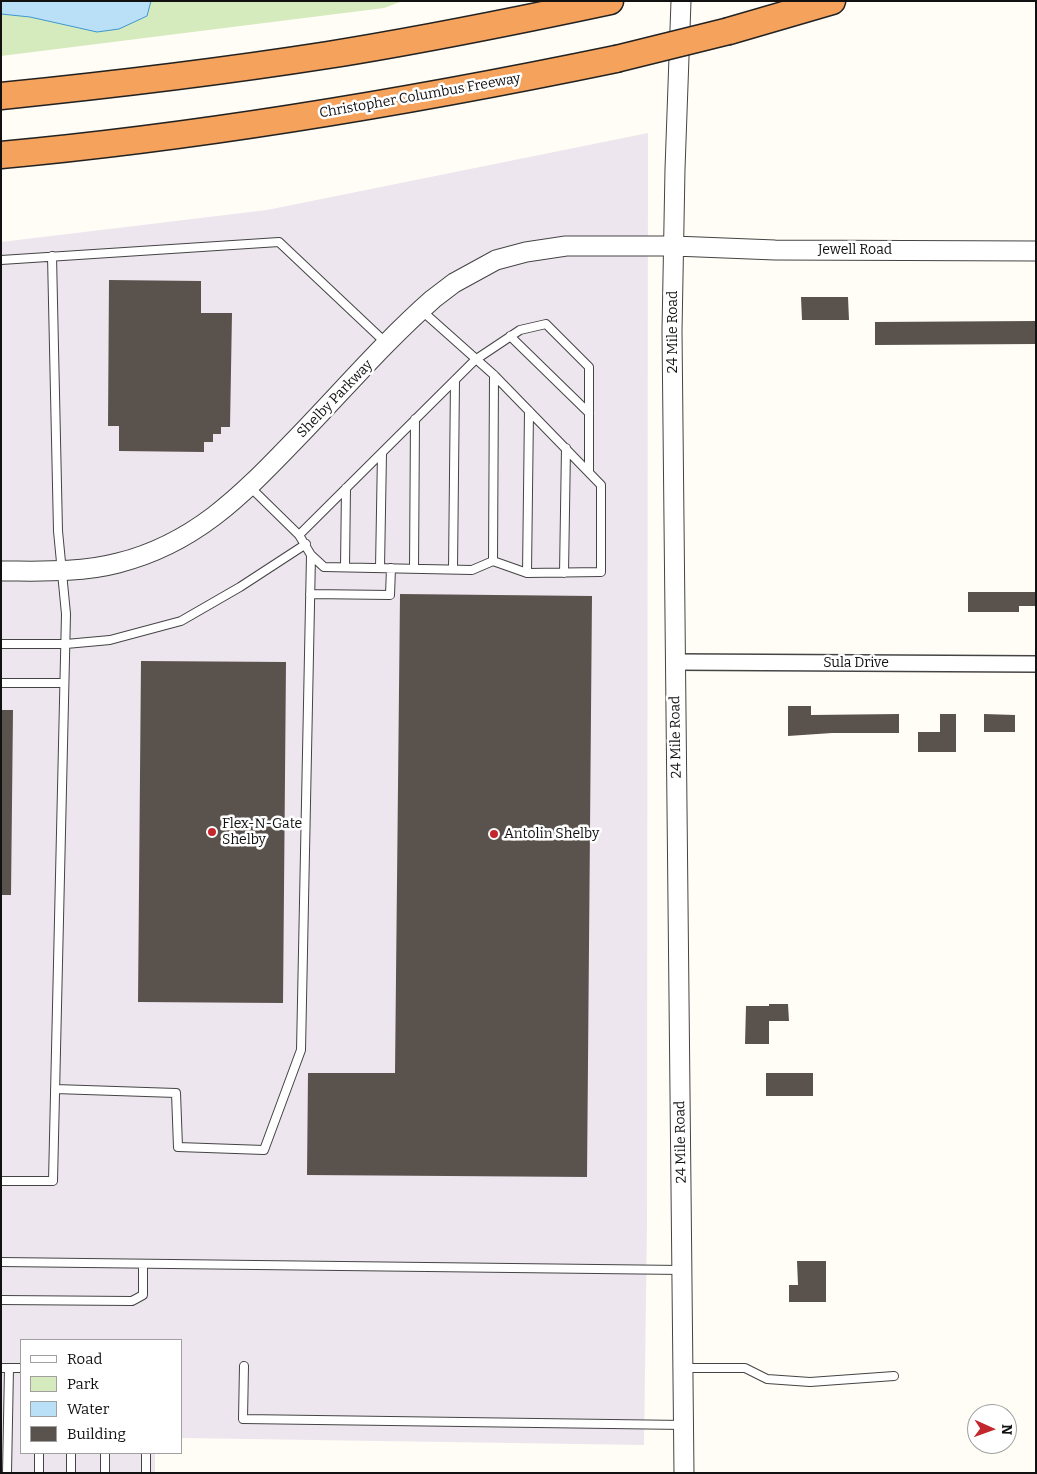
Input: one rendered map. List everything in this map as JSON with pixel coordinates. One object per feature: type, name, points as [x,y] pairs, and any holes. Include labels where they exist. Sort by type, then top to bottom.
[{"type":"highway","points":[[1,96],[196,74],[329,55],[466,31],[610,1]]},
{"type":"highway","name":"Christopher Columbus Freeway","points":[[1,154],[195,132],[342,110],[616,60],[729,32],[832,1]]},
{"type":"street","name":"24 Mile Road","points":[[681,1],[674,246],[684,1473]]},
{"type":"street","name":"Shelby Parkway","points":[[1,571],[62,570],[118,563],[164,547],[203,526],[249,486],[421,310],[443,291],[468,274],[496,260],[526,252],[580,246],[674,246]]},
{"type":"street","name":"Jewell Road","points":[[674,246],[775,250],[1036,251]]},
{"type":"street","name":"Sula Drive","points":[[676,662],[1036,664]]},
{"type":"lane","points":[[1,260],[279,242],[388,344]]},
{"type":"lane","points":[[1,1181],[53,1181],[66,595],[58,531],[52,256]]},
{"type":"lane","points":[[311,556],[324,567],[472,570],[493,561],[527,573],[601,572],[601,484],[494,375],[421,310]]},
{"type":"lane","points":[[299,534],[475,360],[520,330],[546,324],[589,367],[589,472]]},
{"type":"lane","points":[[510,336],[589,413]]},
{"type":"lane","points":[[493,561],[494,375]]},
{"type":"lane","points":[[453,569],[455,380]]},
{"type":"lane","points":[[527,573],[530,411]]},
{"type":"lane","points":[[414,569],[415,419]]},
{"type":"lane","points":[[564,573],[566,448]]},
{"type":"lane","points":[[380,568],[382,453]]},
{"type":"lane","points":[[55,1089],[176,1092],[178,1147],[264,1150],[301,1050],[311,556],[299,534],[249,486]]},
{"type":"lane","points":[[345,567],[346,488]]},
{"type":"lane","points":[[1,644],[66,644],[110,640],[181,621],[240,587],[306,544]]},
{"type":"lane","points":[[310,594],[390,595],[391,568]]},
{"type":"lane","points":[[1,683],[63,683]]},
{"type":"lane","points":[[1,1262],[682,1270]]},
{"type":"lane","points":[[1,1300],[132,1301],[143,1295],[143,1264]]},
{"type":"lane","points":[[244,1366],[243,1418],[684,1425]]},
{"type":"lane","points":[[7,1473],[5,1368],[20,1368]]},
{"type":"lane","points":[[683,1368],[745,1368],[767,1379],[777,1381],[810,1382],[894,1376]]},
{"type":"lane","points":[[39,1454],[39,1473]]},
{"type":"lane","points":[[71,1454],[71,1473]]},
{"type":"lane","points":[[104,1473],[105,1454]]},
{"type":"lane","points":[[146,1454],[146,1473]]},
{"type":"shaded area","points":[[648,133],[647,1227],[644,1445],[182,1438],[182,1339],[20,1339],[20,1454],[155,1454],[155,1473],[1,1473],[1,242],[267,210]]},
{"type":"green space","points":[[1,1],[403,1],[384,8],[1,56]]},
{"type":"water","points":[[1,1],[151,1],[147,16],[119,29],[97,32],[30,17],[1,14]]},
{"type":"building","points":[[109,280],[201,281],[201,313],[232,313],[230,427],[221,427],[221,434],[213,434],[213,442],[204,442],[204,452],[119,451],[119,426],[108,426]]},
{"type":"building","points":[[801,297],[848,297],[849,320],[802,320]]},
{"type":"building","points":[[1035,321],[1035,344],[875,345],[875,322]]},
{"type":"building","points":[[968,592],[1036,592],[1036,606],[1019,606],[1019,612],[968,612]]},
{"type":"building","name":"Antolin Shelby","points":[[400,594],[592,596],[587,1177],[307,1175],[308,1073],[395,1073]]},
{"type":"building","name":"Flex-N-Gate Shelby","points":[[141,661],[286,662],[283,1003],[138,1002]]},
{"type":"building","points":[[788,706],[811,706],[811,715],[899,714],[899,733],[832,733],[788,736]]},
{"type":"building","points":[[1,710],[13,710],[11,895],[1,895]]},
{"type":"building","points":[[940,714],[956,714],[956,752],[918,752],[918,732],[940,732]]},
{"type":"building","points":[[984,714],[1015,715],[1015,732],[984,732]]},
{"type":"building","points":[[769,1004],[788,1004],[789,1021],[769,1021],[769,1044],[745,1044],[746,1006],[769,1006]]},
{"type":"building","points":[[766,1073],[813,1073],[813,1096],[766,1096]]},
{"type":"building","points":[[797,1261],[826,1261],[826,1302],[789,1302],[789,1285],[798,1285]]},
{"type":"place","name":"Flex-N-Gate Shelby","points":[[212,832]]},
{"type":"place","name":"Antolin Shelby","points":[[494,834]]}]
